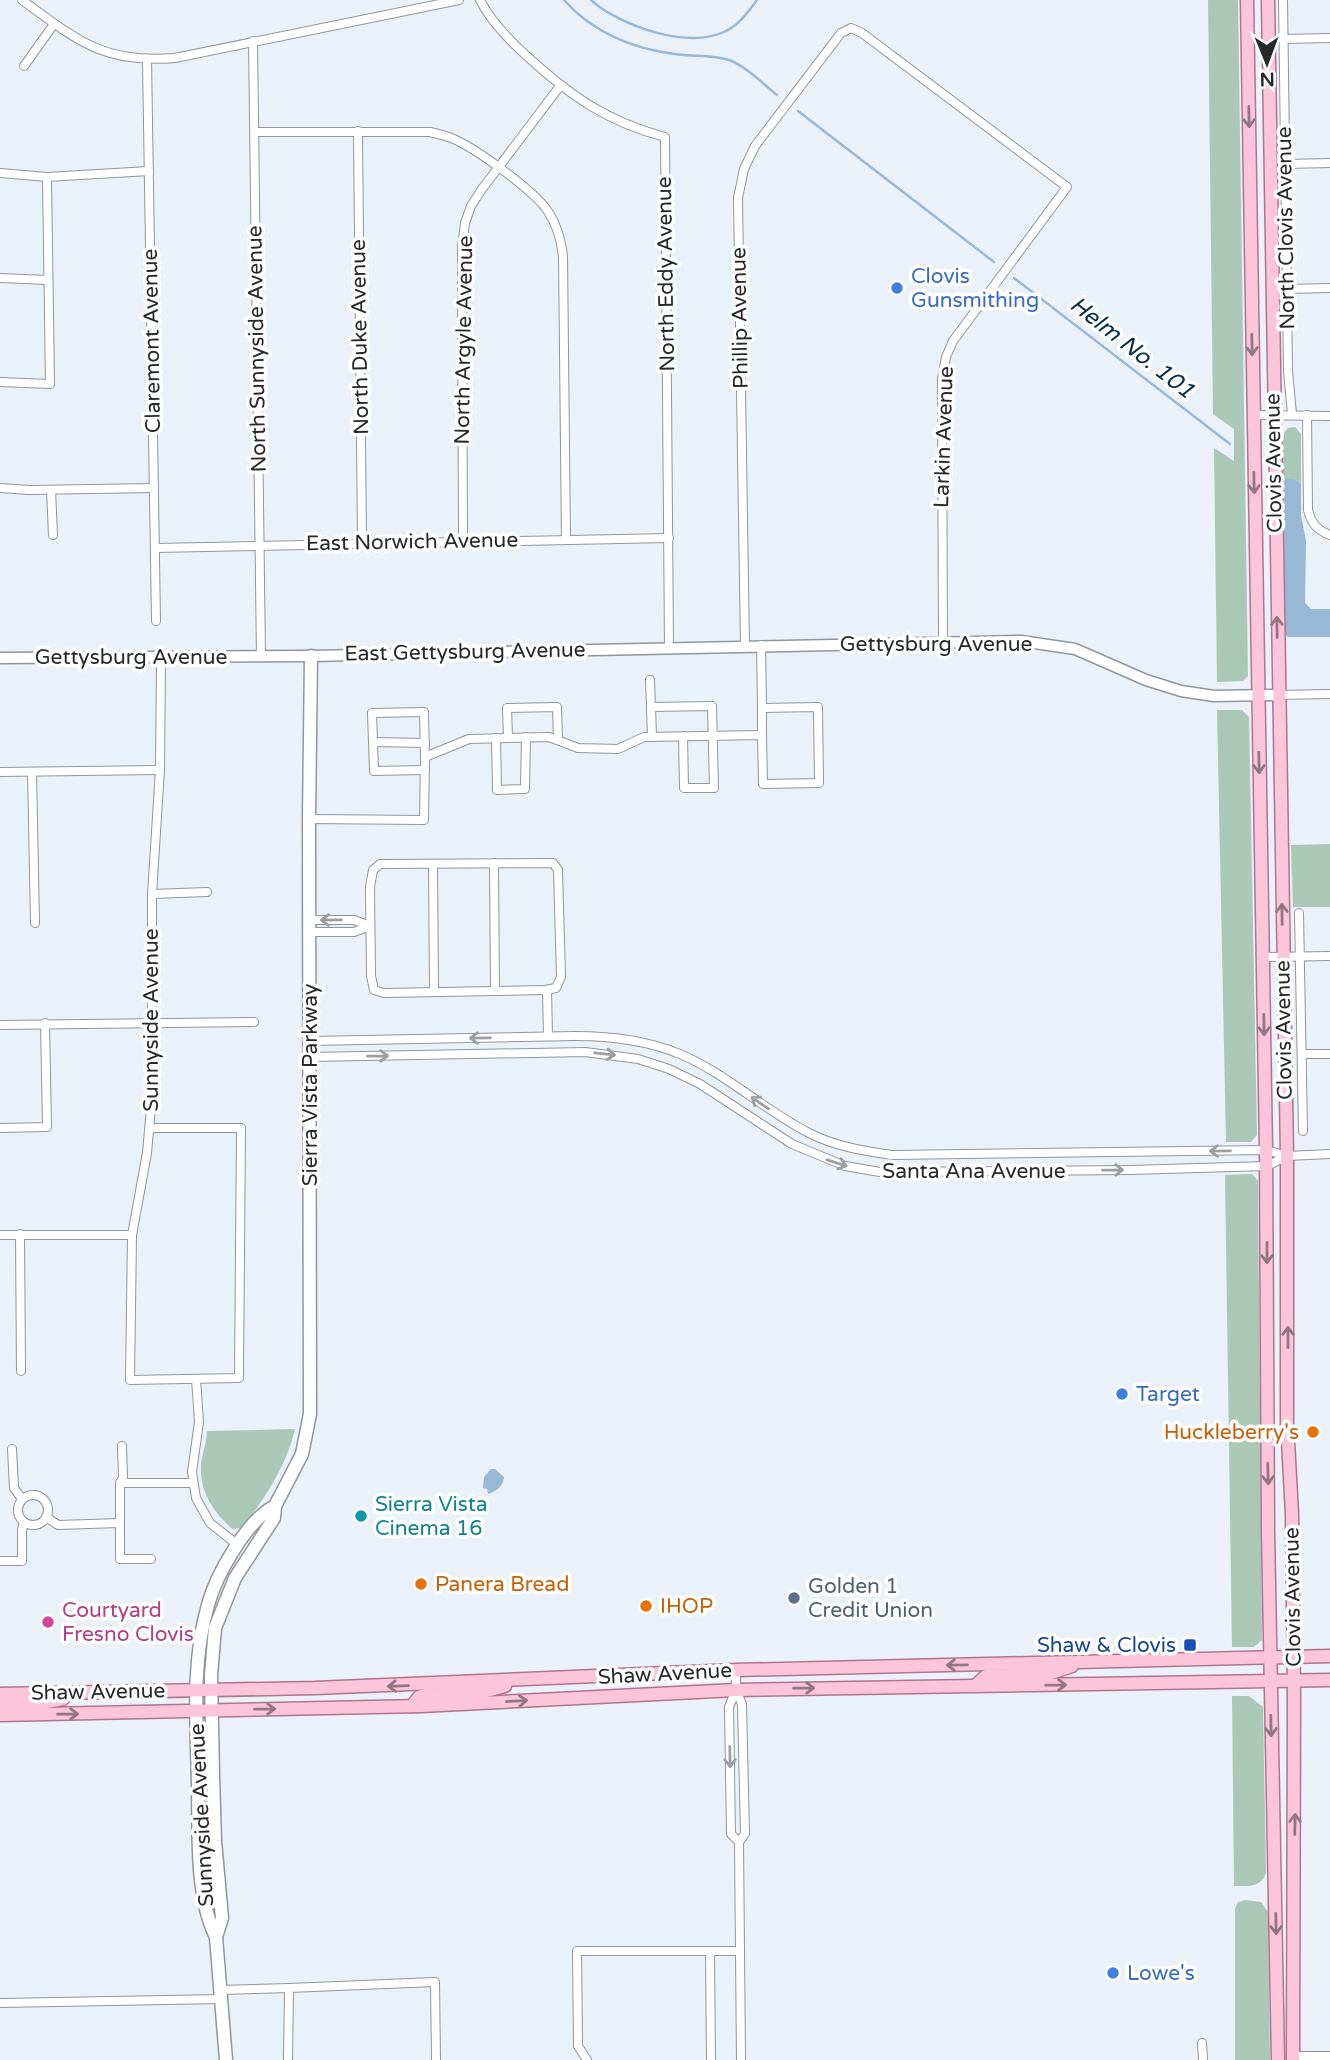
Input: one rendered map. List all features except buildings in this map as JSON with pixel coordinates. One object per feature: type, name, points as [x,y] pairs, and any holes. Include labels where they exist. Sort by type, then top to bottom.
[{"type":"main road","name":"Clovis Avenue","points":[[1247,0],[1267,1166],[1270,1682],[1278,2060]]},
{"type":"main road","name":"Clovis Avenue","points":[[1268,0],[1287,1156],[1287,1423],[1292,1514],[1296,1798],[1292,1949],[1293,2058]]},
{"type":"main road","name":"Sierra Vista Parkway","points":[[211,1690],[215,1628],[228,1591],[274,1518],[275,1506],[302,1454],[310,1414],[311,656]]},
{"type":"main road","name":"Sierra Vista Parkway","points":[[197,1691],[200,1640],[213,1588],[238,1545],[264,1511],[275,1506]]},
{"type":"main road","points":[[215,1628],[219,1597],[239,1556],[238,1545]]},
{"type":"main road","name":"Shaw Avenue","points":[[0,1694],[522,1681],[736,1670],[1330,1656]]},
{"type":"main road","points":[[975,1685],[986,1676],[1051,1673],[1085,1662]]},
{"type":"main road","name":"Shaw Avenue","points":[[0,1715],[412,1706],[736,1690],[1330,1680]]},
{"type":"main road","points":[[412,1706],[425,1695],[484,1692],[522,1681]]},
{"type":"main road","name":"Sunnyside Avenue","points":[[211,1690],[215,1841],[222,1918],[216,1937],[226,2060]]},
{"type":"main road","name":"Sunnyside Avenue","points":[[197,1691],[201,1867],[207,1920],[216,1937]]},
{"type":"main road","points":[[0,1704],[41,1703],[101,1693]]},
{"type":"main road","points":[[1276,1955],[1286,2003],[1286,2048],[1293,2058]]},
{"type":"street","points":[[22,0],[96,50],[128,59],[147,60],[175,58],[459,0]]},
{"type":"street","name":"North Eddy Avenue","points":[[480,0],[513,43],[560,86],[614,120],[665,137],[669,647]]},
{"type":"street","name":"North Clovis Avenue","points":[[1283,0],[1288,371],[1292,414]]},
{"type":"street","points":[[24,66],[54,24]]},
{"type":"street","name":"Phillip Avenue","points":[[745,646],[738,198],[744,169],[755,146],[841,33],[851,28],[862,33],[1067,187]]},
{"type":"street","points":[[1283,38],[1330,38]]},
{"type":"street","name":"North Sunnyside Avenue","points":[[254,41],[261,657]]},
{"type":"street","name":"Claremont Avenue","points":[[147,60],[156,621]]},
{"type":"street","name":"North Argyle Avenue","points":[[463,541],[462,248],[465,223],[471,206],[497,168],[560,86]]},
{"type":"street","name":"North Duke Avenue","points":[[358,131],[362,543]]},
{"type":"street","points":[[256,132],[430,132],[454,139],[538,199],[549,212],[561,241],[566,540]]},
{"type":"street","points":[[1285,164],[1330,163]]},
{"type":"street","points":[[0,173],[47,177],[149,171]]},
{"type":"street","points":[[0,382],[50,384],[47,177]]},
{"type":"street","name":"Larkin Avenue","points":[[943,642],[942,390],[946,358],[953,341],[1067,187]]},
{"type":"street","points":[[0,278],[48,280]]},
{"type":"street","points":[[1287,289],[1330,288]]},
{"type":"street","points":[[1253,415],[1330,416]]},
{"type":"street","points":[[1307,415],[1307,499],[1310,520],[1330,535]]},
{"type":"street","points":[[0,488],[154,488]]},
{"type":"street","points":[[51,490],[53,535]]},
{"type":"street","name":"East Norwich Avenue","points":[[155,548],[669,538]]},
{"type":"street","name":"Gettysburg Avenue","points":[[669,647],[1021,641],[1060,645],[1093,655],[1146,680],[1181,691],[1214,696],[1278,695]]},
{"type":"street","points":[[761,645],[763,784],[819,783],[818,706],[762,708]]},
{"type":"street","name":"East Gettysburg Avenue","points":[[261,657],[669,647]]},
{"type":"street","name":"Gettysburg Avenue","points":[[0,658],[261,657]]},
{"type":"street","name":"Sunnyside Avenue","points":[[161,658],[160,770],[152,894],[150,1128],[132,1235],[130,1380],[197,1379]]},
{"type":"street","points":[[650,680],[652,737]]},
{"type":"street","points":[[1278,695],[1330,694]]},
{"type":"street","points":[[651,708],[712,706],[714,788],[684,788],[683,736]]},
{"type":"street","points":[[508,738],[507,708],[557,707],[558,740]]},
{"type":"street","points":[[309,819],[424,821],[425,770],[425,743],[424,712],[372,713],[374,771],[425,770]]},
{"type":"street","points":[[425,757],[469,739],[549,737],[578,748],[618,749],[644,737],[762,735]]},
{"type":"street","points":[[496,738],[496,790],[526,789],[526,737]]},
{"type":"street","points":[[373,743],[425,743]]},
{"type":"street","points":[[0,772],[160,770]]},
{"type":"street","points":[[32,772],[35,923]]},
{"type":"street","points":[[494,863],[495,991]]},
{"type":"street","points":[[494,863],[553,863],[558,870],[561,976],[556,988],[384,993],[374,990],[371,976],[370,926],[373,870],[380,864],[494,863]]},
{"type":"street","points":[[433,864],[434,992]]},
{"type":"street","points":[[152,894],[208,892]]},
{"type":"street","points":[[1299,913],[1303,1130]]},
{"type":"street","points":[[309,926],[354,932],[370,926]]},
{"type":"street","points":[[1262,957],[1330,956]]},
{"type":"street","points":[[547,990],[548,1036]]},
{"type":"street","points":[[0,1025],[254,1022]]},
{"type":"street","points":[[0,1128],[47,1127],[45,1023]]},
{"type":"street","name":"Santa Ana Avenue","points":[[310,1041],[606,1036],[643,1042],[665,1048],[709,1069],[810,1133],[868,1152],[915,1156],[1266,1150],[1287,1156],[1330,1154]]},
{"type":"street","name":"Santa Ana Avenue","points":[[310,1057],[586,1052],[638,1059],[669,1069],[700,1084],[792,1144],[845,1166],[880,1172],[1093,1171],[1267,1166],[1287,1156]]},
{"type":"street","points":[[1302,1054],[1330,1054]]},
{"type":"street","points":[[150,1128],[241,1128],[239,1378],[197,1379],[199,1422],[192,1472],[196,1498],[210,1523],[238,1545]]},
{"type":"street","points":[[20,1234],[21,1371]]},
{"type":"street","points":[[0,1235],[132,1235]]},
{"type":"street","points":[[122,1446],[120,1559],[151,1559]]},
{"type":"street","points":[[12,1448],[14,1488],[22,1499]]},
{"type":"street","points":[[120,1483],[193,1483]]},
{"type":"street","points":[[31,1494],[41,1497],[47,1504],[46,1517],[35,1525],[24,1522],[18,1514],[22,1499],[31,1494]]},
{"type":"street","points":[[46,1517],[58,1525],[120,1523]]},
{"type":"street","points":[[0,1561],[22,1561],[24,1522]]},
{"type":"street","points":[[736,1670],[736,1690],[729,1707],[730,1769],[732,1834],[739,1842]]},
{"type":"street","points":[[736,1690],[742,1704],[745,1801],[745,1834],[739,1842],[741,2060]]},
{"type":"street","points":[[587,2060],[578,2046],[577,1951],[740,1951]]},
{"type":"street","points":[[710,1951],[711,2060]]},
{"type":"street","points":[[0,2003],[435,1982],[436,2060]]},
{"type":"street","points":[[288,2060],[289,1988]]},
{"type":"street","points":[[1202,2043],[1203,2060]]},
{"type":"street","points":[[1293,2058],[1330,2056]]},
{"type":"green space","points":[[1208,0],[1238,0],[1248,676],[1243,681],[1217,682],[1214,448],[1234,461],[1234,429],[1213,414]]},
{"type":"green space","points":[[1295,427],[1301,434],[1301,484],[1295,479],[1283,479],[1283,434],[1288,428]]},
{"type":"green space","points":[[1217,710],[1242,710],[1249,717],[1257,1135],[1251,1142],[1226,1142]]},
{"type":"green space","points":[[1330,844],[1330,907],[1293,907],[1291,845]]},
{"type":"green space","points":[[1252,1174],[1258,1181],[1262,1640],[1254,1647],[1232,1647],[1225,1175]]},
{"type":"green space","points":[[295,1429],[286,1456],[267,1494],[242,1528],[232,1529],[205,1493],[201,1465],[207,1431]]},
{"type":"green space","points":[[1232,1696],[1249,1696],[1263,1707],[1266,1873],[1261,1881],[1249,1886],[1234,1886]]},
{"type":"green space","points":[[1238,1902],[1261,1902],[1268,1912],[1270,2060],[1235,2060],[1235,1909]]},
{"type":"water","points":[[1283,479],[1295,479],[1301,484],[1301,515],[1306,541],[1305,603],[1311,609],[1330,609],[1330,637],[1288,637],[1285,634]]},
{"type":"water","points":[[491,1469],[504,1477],[499,1488],[488,1494],[487,1489],[483,1488],[484,1477]]},
{"type":"waterway","name":"Helm No. 101","points":[[564,0],[587,21],[614,37],[659,52],[729,60],[748,71],[777,95]]},
{"type":"waterway","points":[[591,0],[604,10],[636,26],[693,38],[726,31],[743,18],[757,0]]},
{"type":"waterway","name":"Helm No. 101","points":[[798,111],[994,262]]},
{"type":"waterway","name":"Helm No. 101","points":[[1014,278],[1230,444]]},
{"type":"place","name":"Clovis Gunsmithing","points":[[897,288]]},
{"type":"place","name":"Target","points":[[1122,1394]]},
{"type":"place","name":"Huckleberry's","points":[[1313,1432]]},
{"type":"place","name":"Sierra Vista Cinema 16","points":[[361,1516]]},
{"type":"place","name":"Panera Bread","points":[[421,1584]]},
{"type":"place","name":"Golden 1 Credit Union","points":[[794,1598]]},
{"type":"place","name":"IHOP","points":[[646,1606]]},
{"type":"place","name":"Courtyard Fresno Clovis","points":[[48,1622]]},
{"type":"place","name":"Shaw & Clovis","points":[[1190,1645]]},
{"type":"place","name":"Lowe's","points":[[1113,1973]]}]
